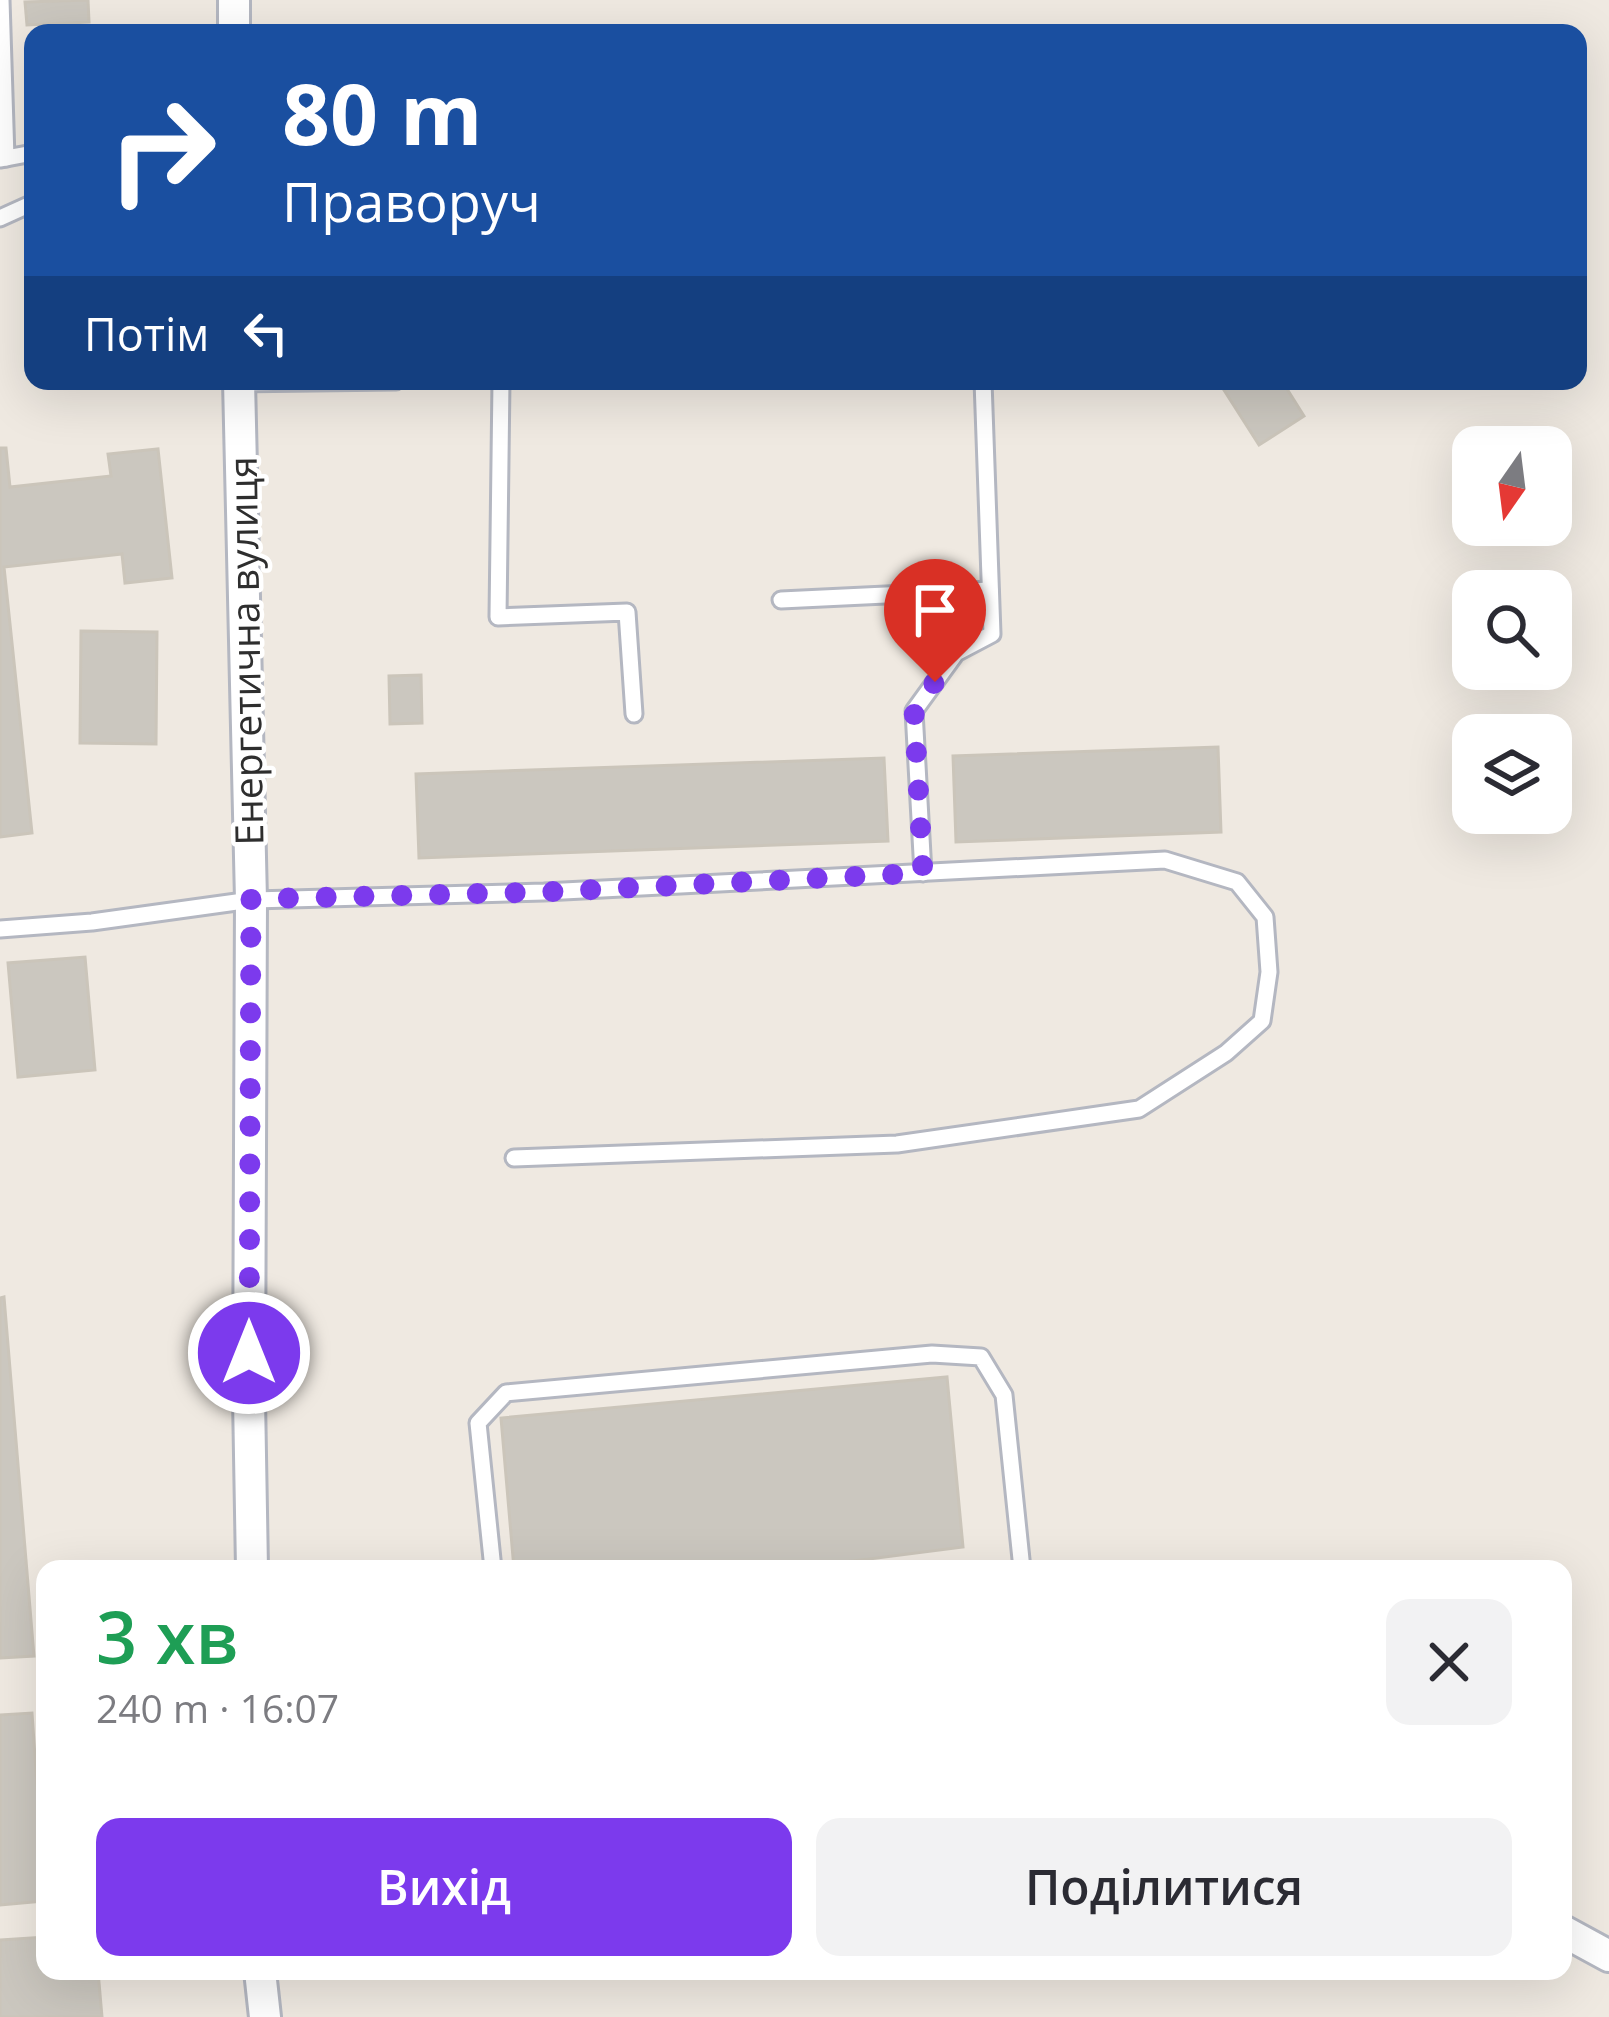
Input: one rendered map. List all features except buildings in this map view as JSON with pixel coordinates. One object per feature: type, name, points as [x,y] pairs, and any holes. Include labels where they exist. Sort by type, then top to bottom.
[{"type":"street","name":"Енергетична вулиця","points":[[239,390],[251,899],[252,1560]]},
{"type":"street","points":[[1572,1936],[1609,1956]]},
{"type":"street","points":[[261,1980],[266,2017]]},
{"type":"lane","points":[[1,0],[3,158]]},
{"type":"lane","points":[[501,390],[498,616],[627,612],[634,714]]},
{"type":"lane","points":[[923,873],[914,710],[956,653],[992,634],[982,390]]},
{"type":"lane","points":[[781,600],[990,590]]},
{"type":"lane","points":[[0,929],[92,922],[251,899],[544,892],[1165,860],[1237,882],[1264,917],[1269,972],[1262,1021],[1226,1053],[1139,1109],[897,1144],[514,1158]]},
{"type":"lane","points":[[492,1560],[478,1423],[506,1393],[932,1354],[981,1357],[1004,1395],[1021,1560]]},
{"type":"route","points":[[249,1353],[251,899],[544,892],[923,873],[914,710],[935,682]]}]
